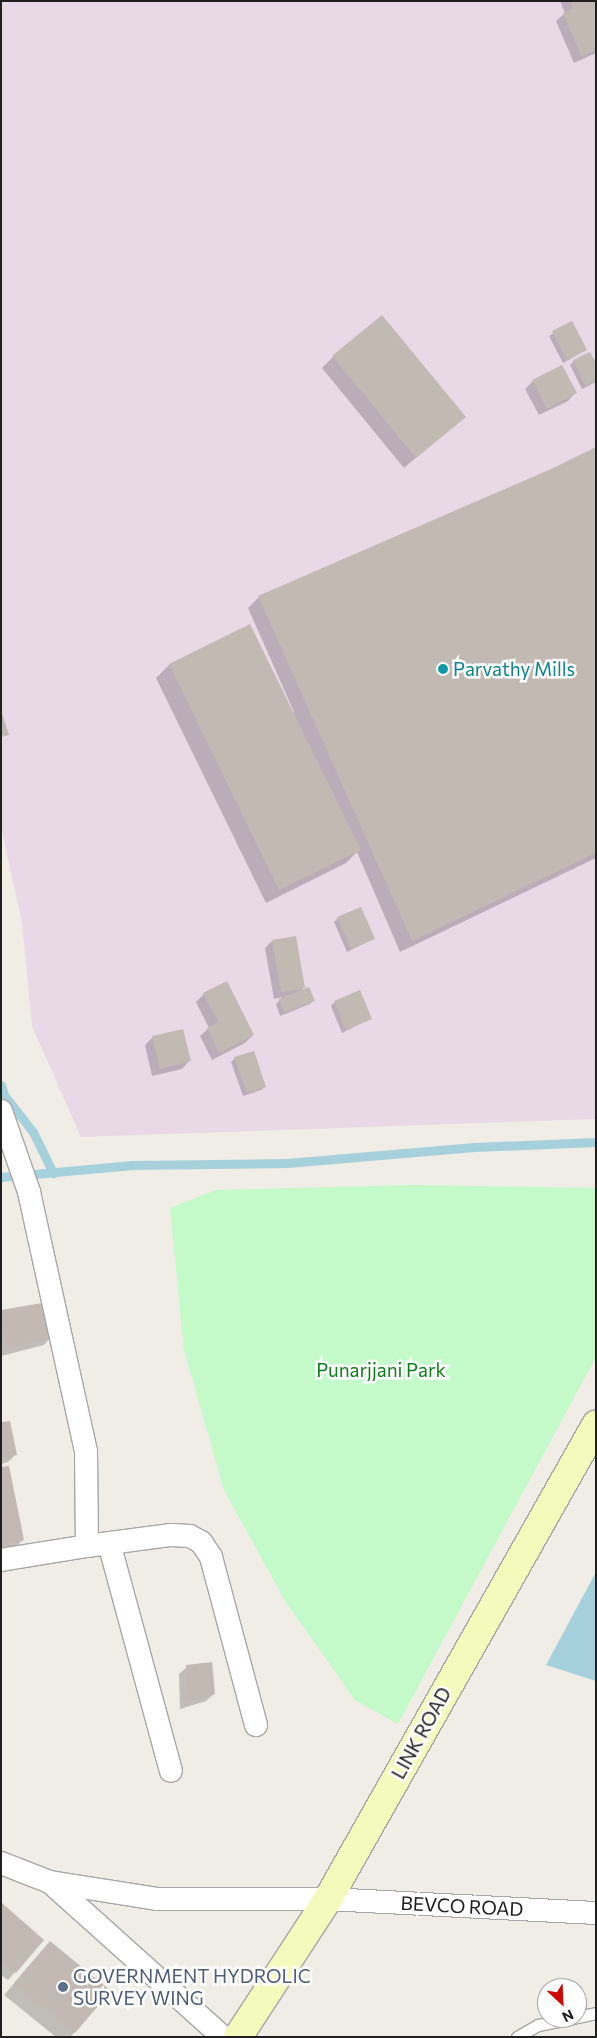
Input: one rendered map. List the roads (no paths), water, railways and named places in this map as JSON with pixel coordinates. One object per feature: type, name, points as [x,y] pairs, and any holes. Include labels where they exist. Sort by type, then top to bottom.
[{"type":"main road","name":"LINK ROAD","points":[[238,2037],[328,1899],[596,1424]]},
{"type":"street","points":[[1,1111],[29,1192],[86,1451],[87,1546]]},
{"type":"street","points":[[1,1560],[171,1535],[190,1536],[201,1542],[211,1558],[256,1725]]},
{"type":"street","points":[[109,1543],[171,1771]]},
{"type":"street","points":[[1,1863],[50,1882],[223,2037]]},
{"type":"street","name":"BEVCO ROAD","points":[[50,1882],[157,1899],[328,1899],[596,1913]]},
{"type":"lane","points":[[517,2037],[537,2026]]},
{"type":"water","points":[[596,1572],[596,1681],[546,1665]]},
{"type":"waterway","points":[[1,1085],[4,1095],[33,1132],[53,1173]]},
{"type":"waterway","points":[[1,1177],[132,1165],[287,1163],[474,1147],[596,1142]]},
{"type":"place","name":"Parvathy Mills","points":[[443,669]]},
{"type":"place","name":"GOVERNMENT HYDROLIC SURVEY WING","points":[[63,1987]]},
{"type":"park label","name":"Punarjjani Park","points":[[381,1370]]}]
